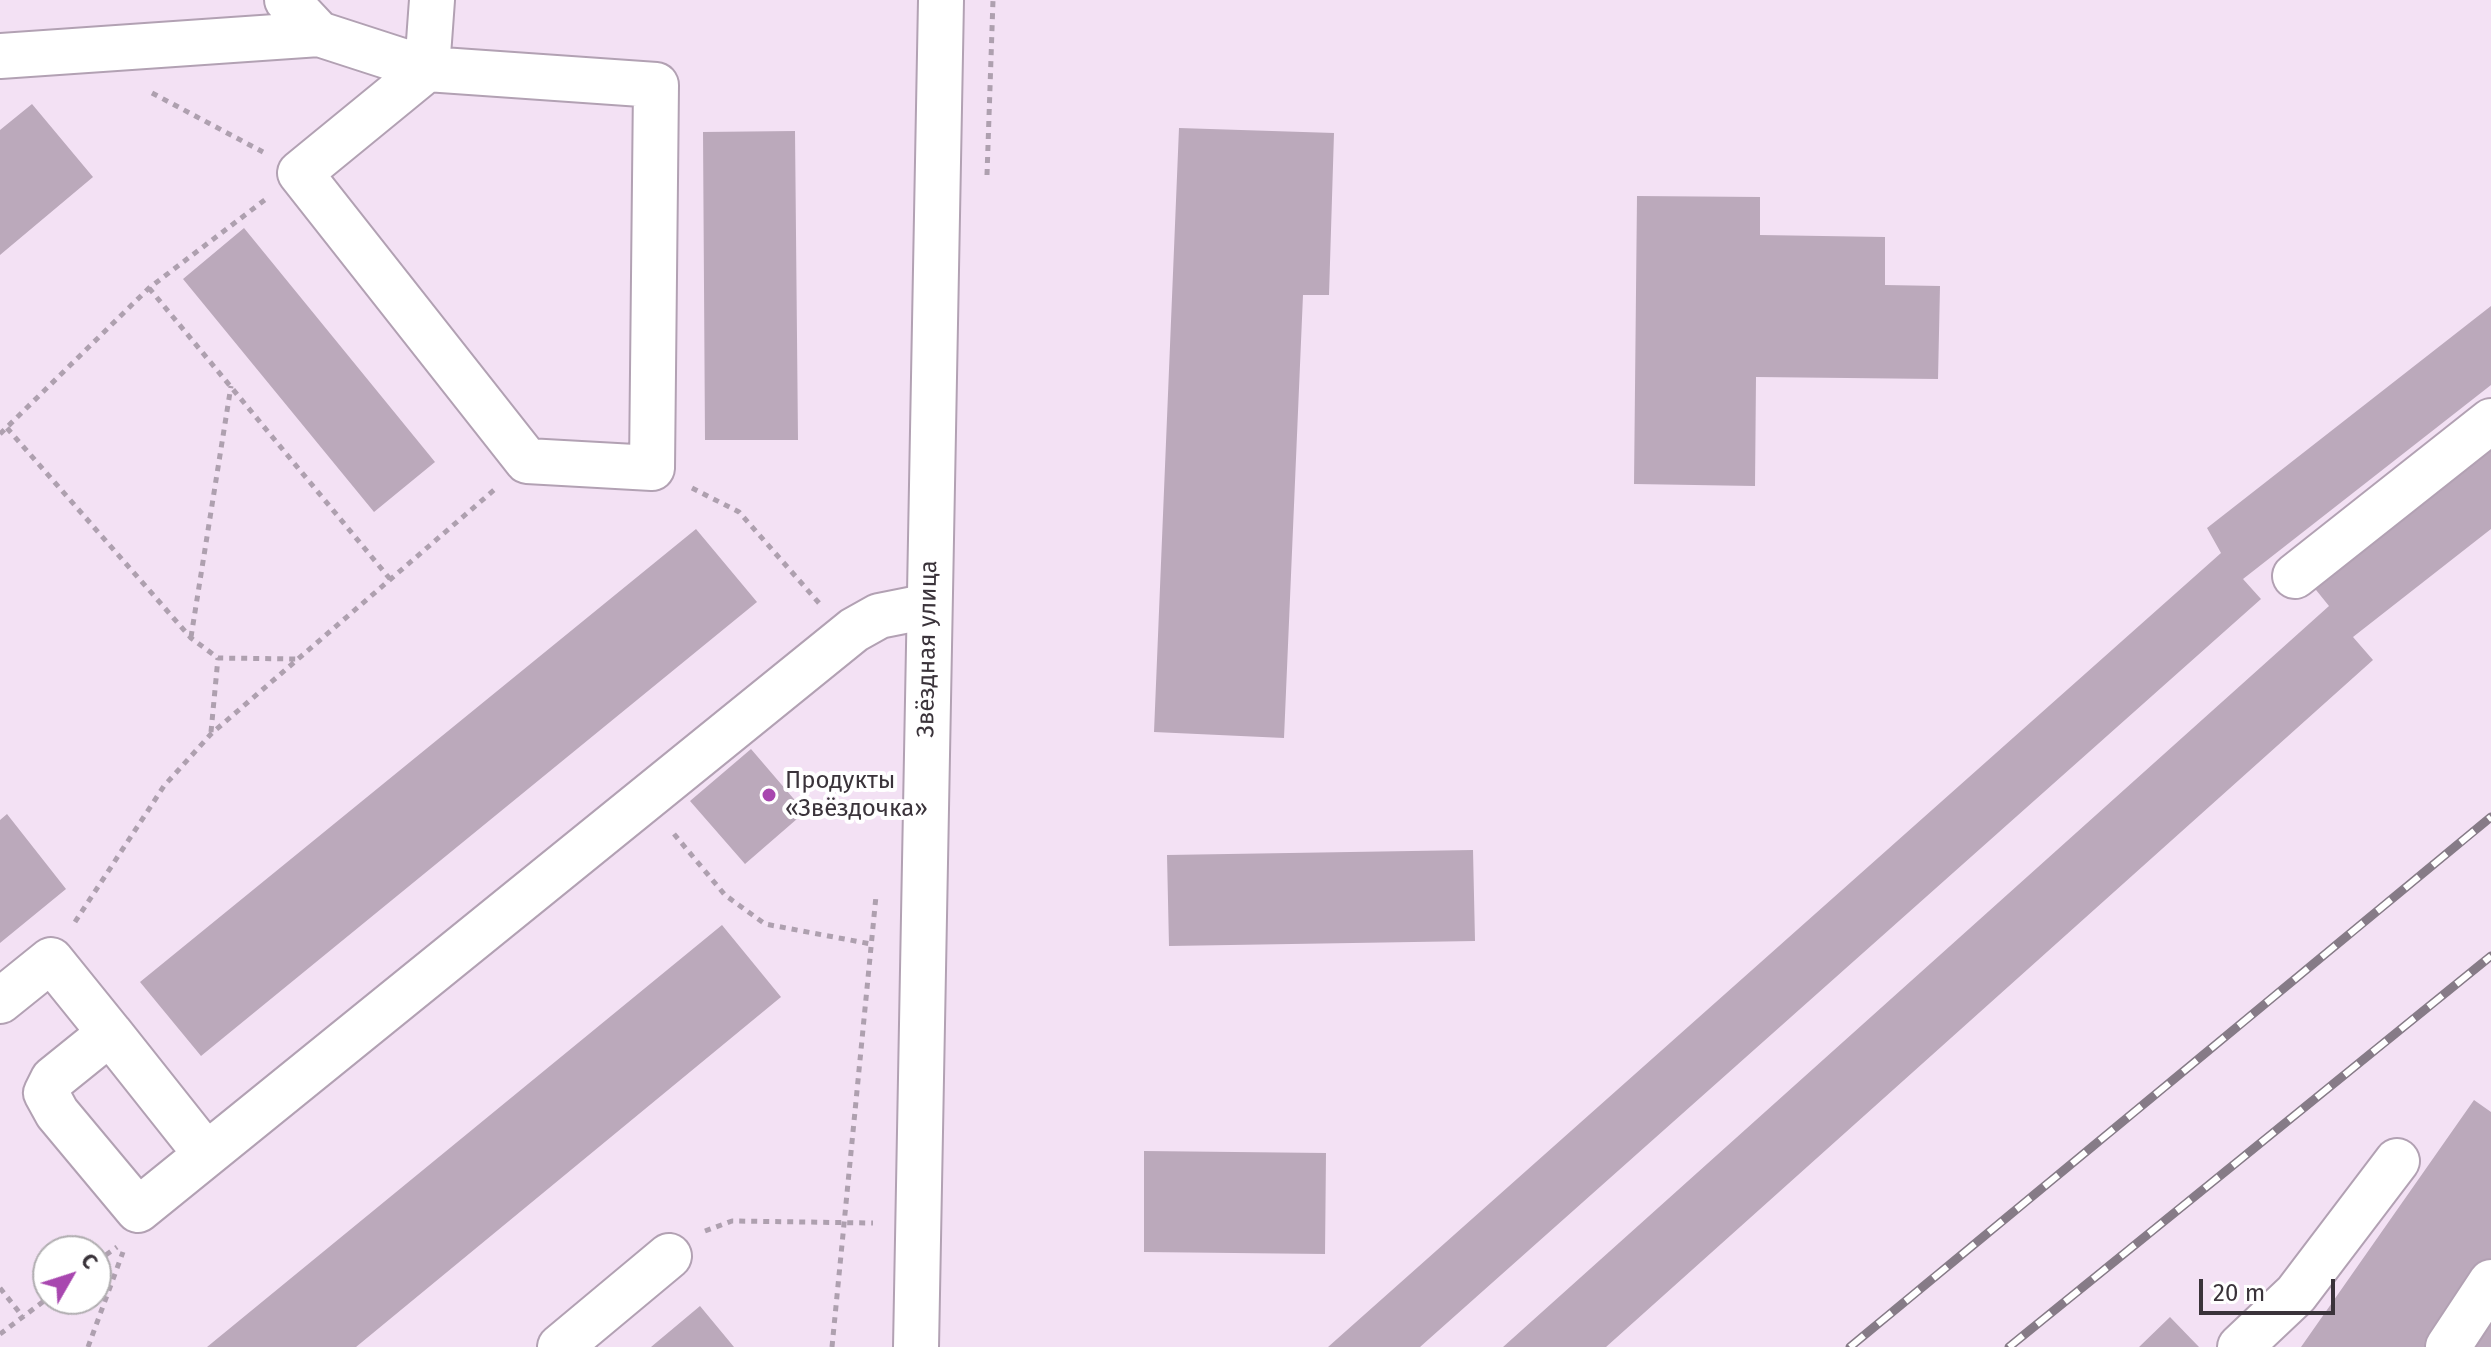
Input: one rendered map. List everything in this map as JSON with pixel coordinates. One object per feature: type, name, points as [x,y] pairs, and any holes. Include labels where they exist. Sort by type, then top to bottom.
[{"type":"main road","points":[[287,0],[319,34]]},
{"type":"main road","points":[[0,56],[319,34],[427,69],[656,85],[652,468],[527,461],[300,173],[427,69],[432,0]]},
{"type":"main road","name":"Звёздная улица","points":[[916,1347],[941,0]]},
{"type":"main road","points":[[2295,576],[2491,421]]},
{"type":"main road","points":[[110,1033],[53,1079],[46,1093],[57,1113],[138,1210],[854,630],[879,616],[929,606]]},
{"type":"main road","points":[[0,1001],[51,960],[206,1154]]},
{"type":"main road","points":[[2240,1347],[2296,1294],[2397,1161]]},
{"type":"main road","points":[[560,1347],[669,1256]]},
{"type":"main road","points":[[2448,1347],[2491,1282]]},
{"type":"path","points":[[0,434],[149,288],[300,173]]},
{"type":"path","points":[[149,288],[390,579]]},
{"type":"path","points":[[191,638],[231,386]]},
{"type":"path","points":[[7,428],[191,638],[218,658],[296,659]]},
{"type":"path","points":[[51,960],[164,786],[211,734],[527,461]]},
{"type":"path","points":[[652,468],[739,512],[819,603],[854,630]]},
{"type":"path","points":[[211,734],[218,658]]},
{"type":"path","points":[[645,799],[725,895],[765,924],[871,944]]},
{"type":"path","points":[[832,1347],[877,883]]},
{"type":"path","points":[[88,1347],[138,1210]]},
{"type":"path","points":[[669,1256],[709,1228],[732,1221],[918,1225]]},
{"type":"path","points":[[0,1288],[23,1317]]},
{"type":"path","points":[[0,1334],[32,1310]]},
{"type":"building","points":[[32,104],[93,177],[0,255],[0,130]]},
{"type":"building","points":[[1179,128],[1334,133],[1329,295],[1303,295],[1284,738],[1154,732]]},
{"type":"building","points":[[795,131],[798,440],[705,440],[703,132]]},
{"type":"building","points":[[1637,196],[1760,197],[1760,235],[1885,237],[1885,285],[1940,286],[1938,379],[1756,377],[1755,486],[1634,484]]},
{"type":"building","points":[[244,228],[435,462],[374,512],[183,279]]},
{"type":"building","points":[[2491,306],[2491,385],[2243,579],[2261,599],[1420,1347],[1328,1347],[2221,553],[2207,528]]},
{"type":"building","points":[[2491,444],[2491,529],[2353,637],[2373,660],[1606,1347],[1503,1347],[2329,606],[2312,585]]},
{"type":"building","points":[[696,529],[757,602],[201,1056],[140,982]]},
{"type":"building","points":[[751,749],[805,812],[745,864],[690,801]]},
{"type":"building","points":[[7,814],[66,889],[0,943],[0,820]]},
{"type":"building","points":[[1473,850],[1475,941],[1169,946],[1167,855]]},
{"type":"building","points":[[722,925],[781,997],[356,1347],[207,1347]]},
{"type":"building","points":[[2474,1100],[2491,1112],[2491,1258],[2429,1347],[2301,1347]]},
{"type":"building","points":[[1144,1151],[1326,1153],[1325,1254],[1144,1252]]},
{"type":"building","points":[[700,1306],[734,1347],[651,1347]]},
{"type":"building","points":[[2491,1313],[2491,1347],[2467,1347]]},
{"type":"building","points":[[2170,1317],[2199,1347],[2139,1347]]},
{"type":"railway","points":[[1850,1347],[2491,817]]},
{"type":"railway","points":[[2009,1347],[2491,956]]},
{"type":"place","name":"Продукты «Звёздочка»","points":[[769,795]]}]
